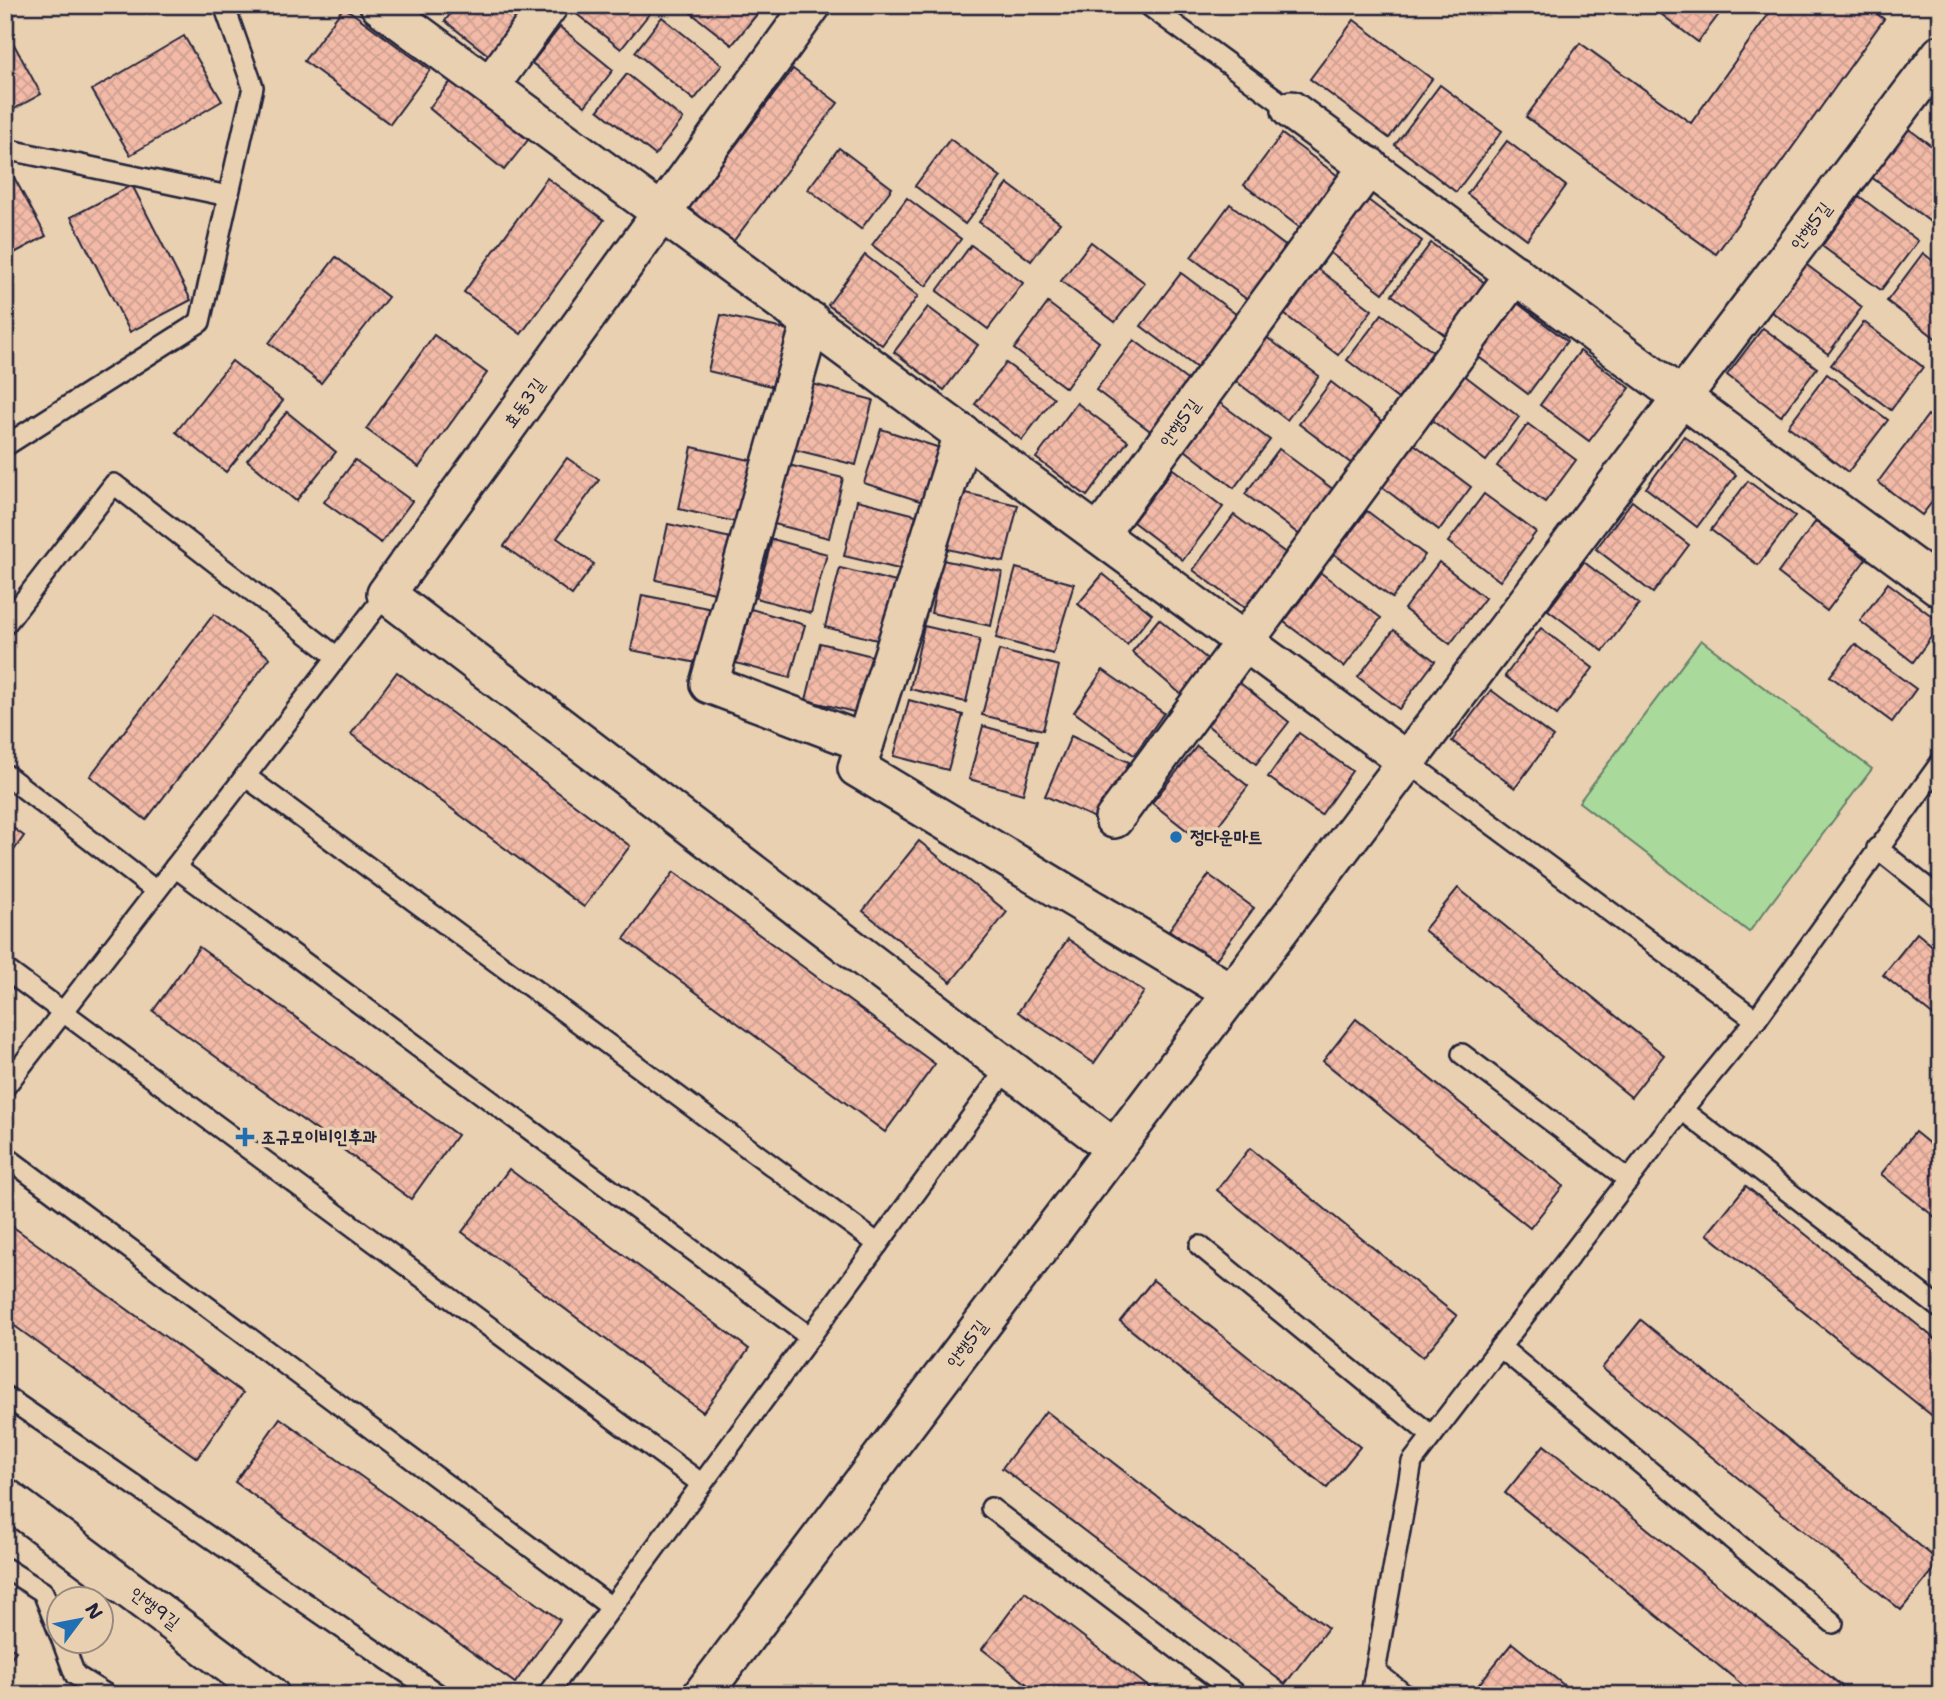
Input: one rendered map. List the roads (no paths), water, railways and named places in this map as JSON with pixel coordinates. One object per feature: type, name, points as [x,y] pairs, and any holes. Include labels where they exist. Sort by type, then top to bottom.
[{"type":"street","points":[[379,5],[1408,762]]},
{"type":"street","points":[[490,86],[549,5]]},
{"type":"street","name":"효동3길","points":[[386,594],[812,5]]},
{"type":"street","name":"안행5길","points":[[702,1695],[1941,54]]},
{"type":"street","points":[[1291,110],[1941,588]]},
{"type":"street","name":"안행5길","points":[[1099,534],[1369,166]]},
{"type":"street","points":[[1114,819],[1515,274]]},
{"type":"street","points":[[811,321],[709,684],[864,743]]},
{"type":"street","points":[[963,434],[857,768],[1232,993]]},
{"type":"street","points":[[386,594],[1114,1148]]},
{"type":"street","name":"안행9길","points":[[5,1497],[270,1695]]},
{"type":"lane","points":[[5,446],[200,322],[253,87],[224,5]]},
{"type":"lane","points":[[1148,5],[1291,110]]},
{"type":"lane","points":[[5,149],[228,196]]},
{"type":"lane","points":[[5,625],[114,484],[337,657]]},
{"type":"lane","points":[[5,1087],[386,594]]},
{"type":"lane","points":[[1408,762],[1756,1020]]},
{"type":"lane","points":[[1371,1695],[1412,1462],[1682,1110],[1756,1020],[1941,762]]},
{"type":"lane","points":[[5,774],[156,891]]},
{"type":"lane","points":[[245,776],[878,1244]]},
{"type":"lane","points":[[1877,848],[1941,899]]},
{"type":"lane","points":[[175,867],[810,1337]]},
{"type":"lane","points":[[5,969],[702,1484]]},
{"type":"lane","points":[[1462,1054],[1629,1180]]},
{"type":"lane","points":[[547,1695],[1008,1067]]},
{"type":"lane","points":[[1682,1110],[1941,1309]]},
{"type":"lane","points":[[5,1156],[611,1607]]},
{"type":"lane","points":[[1199,1246],[1432,1436]]},
{"type":"lane","points":[[1500,1347],[1833,1623]]},
{"type":"lane","points":[[5,1396],[439,1695]]},
{"type":"lane","points":[[991,1508],[1238,1695]]},
{"type":"lane","points":[[5,1568],[43,1592],[46,1600]]},
{"type":"lane","points":[[67,1654],[75,1675],[107,1695]]},
{"type":"lane","points":[[1375,1671],[1405,1695]]},
{"type":"place","name":"정다운마트","points":[[1176,837]]},
{"type":"place","name":"조규모이비인후과","points":[[245,1137]]}]
